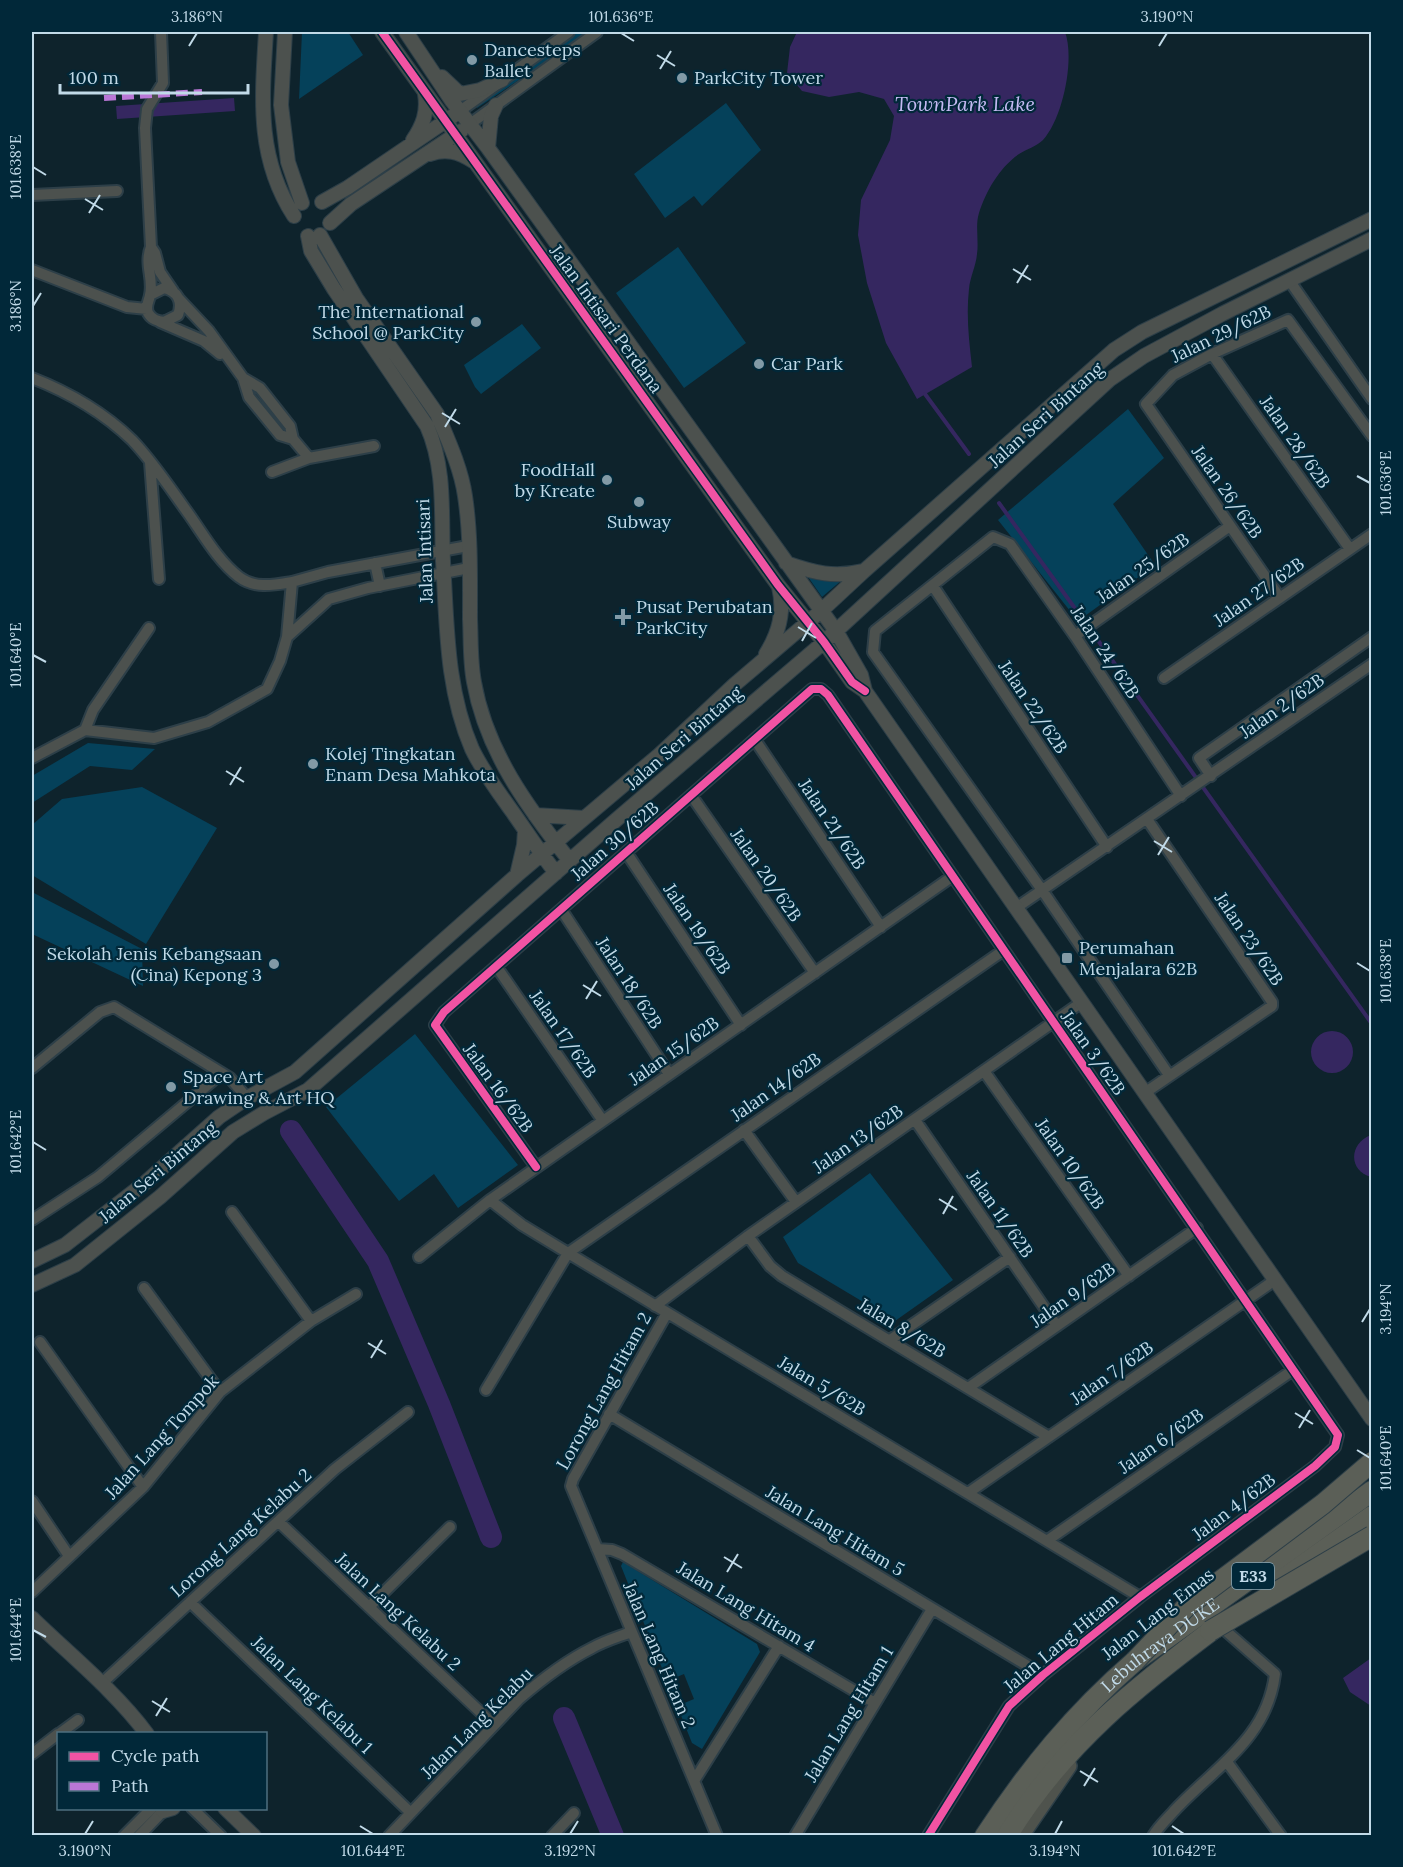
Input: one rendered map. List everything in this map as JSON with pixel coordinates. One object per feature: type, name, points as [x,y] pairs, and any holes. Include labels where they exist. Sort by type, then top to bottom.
[{"type":"highway","points":[[1135,1661],[1187,1606],[1323,1503],[1371,1462]]},
{"type":"highway","name":"Lebuhraya DUKE","points":[[985,1836],[1012,1795],[1053,1742],[1135,1661],[1371,1491]]},
{"type":"highway","name":"Lebuhraya DUKE","points":[[1007,1836],[1040,1788],[1085,1734],[1143,1682],[1218,1632],[1371,1518]]},
{"type":"highway","points":[[1218,1632],[1371,1536]]},
{"type":"main road","name":"Jalan Lang Emas","points":[[977,1836],[999,1801],[1060,1724],[1135,1653],[1371,1484]]},
{"type":"main road","points":[[1347,1543],[1371,1518]]},
{"type":"main road","points":[[1022,1836],[1064,1773],[1095,1736],[1124,1707],[1218,1632],[1371,1527]]},
{"type":"street","points":[[161,32],[163,83],[147,109],[145,128],[151,247],[160,272],[176,295],[209,331],[243,378],[249,397],[280,435],[293,439],[309,458]]},
{"type":"street","points":[[266,32],[262,104],[269,160],[282,196],[294,216],[297,228],[314,235],[437,414],[460,473],[465,496],[470,658],[480,707],[491,742],[520,794],[570,861]]},
{"type":"street","points":[[285,32],[281,105],[288,162],[302,203]]},
{"type":"street","name":"Jalan Intisari Perdana","points":[[382,32],[778,585],[824,642]]},
{"type":"street","name":"Jalan Intisari Perdana","points":[[406,32],[460,111],[836,631]]},
{"type":"street","points":[[294,216],[302,203],[308,200],[322,202],[347,188],[446,121],[569,32]]},
{"type":"street","points":[[314,235],[351,204],[456,135],[597,32]]},
{"type":"street","points":[[419,50],[460,94],[480,90],[502,80]]},
{"type":"street","points":[[408,147],[420,130],[427,113],[425,93]]},
{"type":"street","points":[[488,148],[490,125],[496,105]]},
{"type":"street","points":[[423,156],[439,151],[452,151],[463,154],[477,164]]},
{"type":"street","points":[[32,195],[117,191]]},
{"type":"street","points":[[322,202],[330,211],[330,223]]},
{"type":"street","name":"Jalan Seri Bintang","points":[[32,1261],[65,1245],[146,1182],[219,1117],[247,1098],[295,1072],[517,875],[659,755],[1114,350],[1142,332],[1371,219]]},
{"type":"street","name":"Jalan Intisari","points":[[314,235],[311,251],[334,290],[427,426],[432,437],[441,488],[449,661],[466,732],[473,751],[500,796],[556,873]]},
{"type":"street","name":"Jalan Seri Bintang","points":[[32,1285],[75,1265],[160,1197],[233,1132],[308,1090],[824,642],[1109,380],[1158,348],[1371,239]]},
{"type":"street","points":[[151,247],[148,255],[150,295],[147,309],[151,317],[204,341],[228,360]]},
{"type":"street","points":[[32,270],[127,307],[147,309]]},
{"type":"street","points":[[1289,280],[1371,399]]},
{"type":"street","points":[[150,295],[164,288],[176,295],[180,310],[174,318],[159,322]]},
{"type":"street","points":[[583,312],[597,300]]},
{"type":"street","name":"Jalan 29/62B","points":[[1146,404],[1173,375],[1212,354],[1288,320],[1371,436]]},
{"type":"street","name":"Jalan 28/62B","points":[[1212,354],[1350,549]]},
{"type":"street","points":[[32,378],[48,384],[95,411],[131,440],[150,461],[215,551],[240,578],[256,585],[268,586],[292,582],[328,572],[468,546]]},
{"type":"street","name":"Jalan 26/62B","points":[[1146,404],[1280,598]]},
{"type":"street","points":[[272,472],[309,458],[374,446]]},
{"type":"street","points":[[150,461],[159,579]]},
{"type":"street","name":"Jalan 25/62B","points":[[1075,636],[1230,526]]},
{"type":"street","name":"Jalan 27/62B","points":[[1164,678],[1371,534]]},
{"type":"street","name":"Jalan 24/62B","points":[[933,586],[993,537],[1010,544],[1075,636],[1181,796]]},
{"type":"street","points":[[375,563],[380,586]]},
{"type":"street","points":[[786,563],[805,570],[845,576],[864,571]]},
{"type":"street","points":[[287,637],[329,599],[469,568]]},
{"type":"street","points":[[32,758],[85,730],[153,738],[208,722],[267,689],[280,661],[287,637],[292,582]]},
{"type":"street","points":[[761,663],[779,626],[782,610],[778,585]]},
{"type":"street","points":[[933,586],[875,631],[873,652],[1042,890],[1169,1075]]},
{"type":"street","name":"Jalan 22/62B","points":[[933,586],[1107,847]]},
{"type":"street","points":[[85,730],[93,710],[149,628]]},
{"type":"street","name":"Jalan 3/62B","points":[[836,631],[861,675],[865,691]]},
{"type":"street","points":[[1211,776],[1198,758],[1371,637]]},
{"type":"street","name":"Jalan 3/62B","points":[[824,642],[852,682],[865,691],[1146,1092],[1371,1419]]},
{"type":"street","name":"Jalan 2/62B","points":[[1016,908],[1371,664]]},
{"type":"street","name":"Jalan 30/62B","points":[[435,1025],[444,1012],[812,689],[821,689]]},
{"type":"street","name":"Jalan 3/62B","points":[[821,689],[828,695],[1338,1435]]},
{"type":"street","name":"Jalan 21/62B","points":[[755,740],[881,927]]},
{"type":"street","name":"Jalan 20/62B","points":[[691,795],[815,973]]},
{"type":"street","points":[[535,815],[584,818]]},
{"type":"street","name":"Jalan 23/62B","points":[[1146,1092],[1270,1010],[1272,1002],[1147,819]]},
{"type":"street","points":[[517,875],[525,830]]},
{"type":"street","name":"Jalan 19/62B","points":[[626,852],[741,1025]]},
{"type":"street","name":"Jalan 15/62B","points":[[418,1257],[536,1167],[953,876]]},
{"type":"street","name":"Jalan 18/62B","points":[[561,909],[669,1074]]},
{"type":"street","name":"Jalan 14/62B","points":[[568,1253],[1004,950]]},
{"type":"street","name":"Jalan 17/62B","points":[[496,966],[603,1121]]},
{"type":"street","name":"Jalan 13/62B","points":[[655,1305],[748,1236],[1082,1002]]},
{"type":"street","points":[[32,1068],[100,1012],[114,1007],[230,1078],[255,1105],[262,1107],[289,1100]]},
{"type":"street","name":"Jalan 16/62B","points":[[435,1025],[536,1167]]},
{"type":"street","name":"Jalan 10/62B","points":[[984,1071],[1129,1276]]},
{"type":"street","points":[[32,1220],[98,1177],[222,1073]]},
{"type":"street","name":"Jalan 11/62B","points":[[915,1120],[1057,1326]]},
{"type":"street","points":[[744,1130],[796,1202]]},
{"type":"street","name":"Jalan 5/62B","points":[[490,1200],[522,1225],[1140,1596]]},
{"type":"street","points":[[232,1212],[311,1321]]},
{"type":"street","name":"Jalan 9/62B","points":[[968,1388],[1197,1228]]},
{"type":"street","name":"Jalan 8/62B","points":[[748,1236],[770,1266],[782,1276],[1049,1437]]},
{"type":"street","points":[[486,1390],[568,1253]]},
{"type":"street","points":[[890,1340],[1010,1257]]},
{"type":"street","name":"Jalan 7/62B","points":[[968,1493],[1275,1280]]},
{"type":"street","points":[[144,1288],[220,1392]]},
{"type":"street","name":"Jalan Lang Tompok","points":[[32,1592],[143,1488],[220,1392],[311,1321],[356,1294]]},
{"type":"street","name":"Lorong Lang Hitam 2","points":[[571,1486],[667,1313]]},
{"type":"street","points":[[40,1342],[143,1488]]},
{"type":"street","name":"Jalan 6/62B","points":[[1048,1540],[1293,1370]]},
{"type":"street","name":"Lorong Lang Kelabu 2","points":[[101,1684],[336,1469],[408,1412]]},
{"type":"street","name":"Jalan Lang Hitam 5","points":[[609,1414],[1043,1675]]},
{"type":"street","name":"Jalan 4/62B","points":[[1140,1596],[1315,1466],[1335,1448],[1338,1435]]},
{"type":"street","name":"Jalan Lang Hitam 2","points":[[571,1486],[717,1836]]},
{"type":"street","points":[[32,1501],[69,1556]]},
{"type":"street","name":"Jalan Lang Kelabu 2","points":[[279,1522],[494,1725]]},
{"type":"street","points":[[369,1607],[450,1527]]},
{"type":"street","name":"Jalan Lang Hitam 4","points":[[597,1550],[612,1550],[622,1554],[875,1703]]},
{"type":"street","name":"Jalan Lang Hitam","points":[[928,1836],[1009,1706],[1043,1675],[1140,1596]]},
{"type":"street","name":"Jalan Lang Kelabu 1","points":[[190,1602],[410,1812]]},
{"type":"street","name":"Jalan Lang Hitam 1","points":[[795,1836],[932,1609]]},
{"type":"street","points":[[32,1618],[101,1684],[146,1732]]},
{"type":"street","name":"Jalan Lang Kelabu","points":[[389,1836],[519,1699],[558,1668],[592,1647],[631,1632]]},
{"type":"street","points":[[1153,1836],[1197,1786],[1227,1762],[1254,1732],[1272,1693],[1275,1674],[1218,1632]]},
{"type":"street","points":[[694,1780],[779,1646]]},
{"type":"street","points":[[62,1732],[78,1720]]},
{"type":"street","points":[[138,1722],[155,1732]]},
{"type":"street","points":[[32,1754],[57,1735]]},
{"type":"street","points":[[1227,1762],[1281,1836]]},
{"type":"street","points":[[124,1836],[163,1810]]},
{"type":"street","points":[[139,1836],[163,1810]]},
{"type":"street","points":[[193,1810],[221,1836]]},
{"type":"street","points":[[219,1810],[237,1815],[256,1829],[260,1836]]},
{"type":"street","points":[[552,1836],[574,1812]]},
{"type":"street","points":[[237,1815],[254,1836]]},
{"type":"shaded area","points":[[302,32],[348,32],[363,55],[299,99]]},
{"type":"shaded area","points":[[578,32],[586,32],[568,47],[477,108],[475,105]]},
{"type":"shaded area","points":[[726,103],[761,150],[702,206],[694,196],[665,218],[634,174]]},
{"type":"shaded area","points":[[678,247],[746,343],[684,388],[616,293]]},
{"type":"shaded area","points":[[522,324],[541,348],[481,394],[464,365]]},
{"type":"shaded area","points":[[1128,409],[1164,458],[1113,504],[1155,565],[1078,621],[998,520]]},
{"type":"shaded area","points":[[804,571],[842,580],[822,597]]},
{"type":"shaded area","points":[[88,743],[155,749],[132,770],[90,766],[32,803],[32,776]]},
{"type":"shaded area","points":[[142,787],[217,828],[146,944],[32,875],[32,825],[62,799]]},
{"type":"shaded area","points":[[32,892],[142,949],[143,986],[32,934]]},
{"type":"shaded area","points":[[415,1034],[518,1165],[458,1208],[434,1174],[399,1201],[326,1107]]},
{"type":"shaded area","points":[[870,1173],[953,1280],[895,1321],[798,1263],[783,1237]]},
{"type":"shaded area","points":[[623,1562],[757,1644],[760,1652],[702,1749],[692,1743],[621,1566]],"holes":[[[684,1674],[694,1699],[682,1704],[672,1679]]]},
{"type":"water","name":"TownPark Lake","points":[[797,32],[1065,32],[1068,43],[1068,72],[1056,118],[1043,140],[1012,159],[1000,173],[990,188],[979,213],[977,254],[968,299],[972,367],[917,399],[886,343],[867,283],[858,235],[861,200],[890,140],[894,116],[884,99],[859,92],[829,97],[802,91],[787,73],[790,47]]},
{"type":"water","points":[[234,98],[235,111],[117,119],[116,106]]},
{"type":"water","points":[[1332,1031],[1347,1037],[1353,1052],[1347,1067],[1332,1073],[1317,1067],[1311,1052],[1317,1037]]},
{"type":"water","points":[[1372,1135],[1371,1177],[1358,1169],[1354,1157],[1358,1144]]},
{"type":"water","points":[[1371,1658],[1371,1706],[1350,1692],[1343,1678]]},
{"type":"waterway","points":[[925,394],[969,454]]},
{"type":"waterway","points":[[999,503],[1079,614]]},
{"type":"waterway","points":[[1097,639],[1372,1024]]},
{"type":"waterway","points":[[291,1131],[378,1261],[439,1404],[491,1537]]},
{"type":"waterway","points":[[564,1718],[613,1836]]},
{"type":"marked path","points":[[104,98],[202,92]]},
{"type":"cycle path","points":[[382,32],[778,585],[824,642],[852,682],[865,691]]},
{"type":"cycle path","points":[[536,1167],[435,1025],[444,1012],[812,689],[821,689],[828,695],[1338,1435],[1335,1447],[1315,1466],[1140,1597],[1043,1675],[1009,1706],[928,1836]]},
{"type":"place","name":"Dancesteps Ballet","points":[[472,60]]},
{"type":"place","name":"ParkCity Tower","points":[[682,78]]},
{"type":"place","name":"The International School @ ParkCity","points":[[476,322]]},
{"type":"place","name":"Car Park","points":[[759,364]]},
{"type":"place","name":"FoodHall by Kreate","points":[[607,480]]},
{"type":"place","name":"Subway","points":[[639,502]]},
{"type":"place","name":"Pusat Perubatan ParkCity","points":[[623,617]]},
{"type":"place","name":"Kolej Tingkatan Enam Desa Mahkota","points":[[313,764]]},
{"type":"place","name":"Perumahan Menjalara 62B","points":[[1067,958]]},
{"type":"place","name":"Sekolah Jenis Kebangsaan (Cina) Kepong 3","points":[[274,964]]},
{"type":"place","name":"Space Art Drawing & Art HQ","points":[[171,1087]]}]
